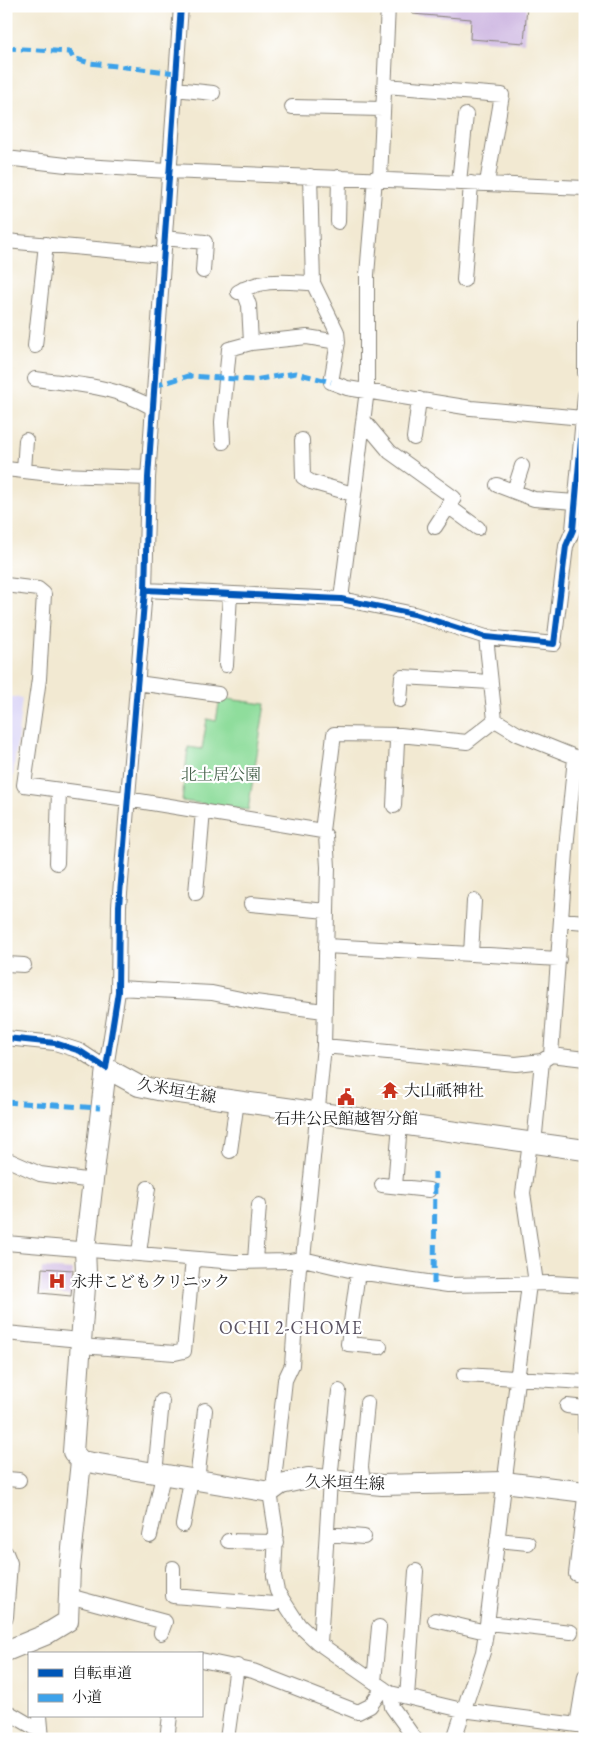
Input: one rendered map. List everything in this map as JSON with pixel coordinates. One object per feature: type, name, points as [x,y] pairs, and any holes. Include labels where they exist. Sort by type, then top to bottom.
[{"type":"main road","name":"久米垣生線","points":[[106,1068],[139,1086],[585,1150]]},
{"type":"main road","points":[[6,1650],[34,1647],[68,1621],[81,1461],[73,1452],[86,1273],[85,1248],[106,1068]]},
{"type":"main road","name":"久米垣生線","points":[[81,1461],[194,1481],[274,1489],[308,1478],[362,1483],[504,1482],[585,1492]]},
{"type":"street","points":[[6,1038],[55,1043],[80,1051],[106,1068],[118,988],[119,906],[145,590],[148,478],[181,6]]},
{"type":"street","points":[[341,599],[367,390],[367,276],[378,178],[388,6]]},
{"type":"street","points":[[384,86],[502,95],[487,183]]},
{"type":"street","points":[[175,89],[212,92]]},
{"type":"street","points":[[292,107],[383,109]]},
{"type":"street","points":[[464,280],[466,115]]},
{"type":"street","points":[[6,158],[66,165],[169,171],[378,178],[585,188]]},
{"type":"street","points":[[310,176],[313,283],[334,322],[338,342],[331,382],[347,388],[471,408],[583,418]]},
{"type":"street","points":[[338,222],[339,177]]},
{"type":"street","points":[[164,238],[205,242],[203,271]]},
{"type":"street","points":[[6,241],[163,255]]},
{"type":"street","points":[[35,346],[46,244]]},
{"type":"street","points":[[251,343],[249,305],[240,291],[264,282],[313,283]]},
{"type":"street","points":[[585,324],[585,374]]},
{"type":"street","points":[[223,442],[222,422],[227,354],[229,349],[251,343],[307,337],[338,342]]},
{"type":"street","points":[[35,379],[115,390],[153,408]]},
{"type":"street","points":[[145,590],[341,599],[414,614],[486,637],[554,644],[566,546],[578,536],[576,502],[583,439],[585,395]]},
{"type":"street","points":[[414,438],[419,400]]},
{"type":"street","points":[[364,421],[411,476],[454,498],[435,527]]},
{"type":"street","points":[[24,471],[26,440]]},
{"type":"street","points":[[302,440],[303,477],[311,482],[353,494]]},
{"type":"street","points":[[514,491],[522,466]]},
{"type":"street","points":[[6,469],[60,475],[148,478]]},
{"type":"street","points":[[497,484],[534,499],[576,502]]},
{"type":"street","points":[[448,506],[478,528]]},
{"type":"street","points":[[6,585],[38,589],[44,594],[39,679],[24,785],[127,799],[322,831],[326,836],[327,911],[324,1046],[303,1259],[298,1267],[292,1365],[285,1380],[274,1480],[276,1542],[274,1576],[277,1591],[299,1625],[320,1644],[382,1687],[407,1698],[462,1710],[581,1726],[585,1676]]},
{"type":"street","points":[[226,665],[230,594]]},
{"type":"street","points":[[486,637],[495,720]]},
{"type":"street","points":[[400,700],[402,676],[491,682]]},
{"type":"street","points":[[137,683],[218,694]]},
{"type":"street","points":[[322,831],[334,734],[400,735],[468,742],[495,720]]},
{"type":"street","points":[[454,1739],[462,1710],[475,1677],[487,1628],[517,1377],[532,1284],[523,1193],[547,1058],[559,959],[567,838],[580,759],[518,734],[495,720]]},
{"type":"street","points":[[394,806],[397,741],[400,735]]},
{"type":"street","points":[[57,863],[59,790]]},
{"type":"street","points":[[196,893],[203,812]]},
{"type":"street","points":[[471,954],[474,900]]},
{"type":"street","points":[[251,904],[327,911]]},
{"type":"street","points":[[562,920],[585,922]]},
{"type":"street","points":[[326,946],[559,959]]},
{"type":"street","points":[[6,964],[24,965]]},
{"type":"street","points":[[118,988],[212,993],[255,1002],[324,1011]]},
{"type":"street","points":[[324,1046],[516,1064],[547,1058],[585,1059]]},
{"type":"street","points":[[230,1151],[237,1101]]},
{"type":"street","points":[[400,1124],[389,1186],[429,1190]]},
{"type":"street","points":[[8,1160],[40,1174],[93,1181]]},
{"type":"street","points":[[140,1254],[148,1188]]},
{"type":"street","points":[[256,1260],[259,1205]]},
{"type":"street","points":[[6,1243],[85,1248],[235,1262],[303,1259],[358,1272],[448,1285],[585,1285]]},
{"type":"street","points":[[6,1333],[175,1353],[184,1351],[193,1259]]},
{"type":"street","points":[[358,1272],[348,1344],[380,1347]]},
{"type":"street","points":[[464,1375],[585,1382]]},
{"type":"street","points":[[320,1644],[330,1480],[339,1391]]},
{"type":"street","points":[[150,1536],[159,1474],[162,1401]]},
{"type":"street","points":[[362,1483],[361,1466],[367,1403]]},
{"type":"street","points":[[567,1406],[585,1408]]},
{"type":"street","points":[[183,1525],[194,1481],[205,1410]]},
{"type":"street","points":[[585,1416],[585,1430]]},
{"type":"street","points":[[585,1497],[576,1574],[585,1574]]},
{"type":"street","points":[[327,1534],[364,1537]]},
{"type":"street","points":[[497,1540],[528,1543]]},
{"type":"street","points":[[228,1541],[276,1542]]},
{"type":"street","points":[[6,1553],[15,1584],[6,1617]]},
{"type":"street","points":[[173,1568],[173,1596],[274,1604],[282,1600]]},
{"type":"street","points":[[407,1698],[415,1571]]},
{"type":"street","points":[[69,1596],[165,1622],[161,1634]]},
{"type":"street","points":[[434,1620],[487,1628],[571,1632]]},
{"type":"street","points":[[379,1627],[382,1687],[392,1707],[415,1739]]},
{"type":"street","points":[[202,1660],[237,1666],[358,1712],[370,1706],[382,1687]]},
{"type":"street","points":[[227,1739],[237,1666]]},
{"type":"street","points":[[6,1711],[34,1728],[41,1727]]},
{"type":"street","points":[[167,1739],[170,1718]]},
{"type":"shaded area","points":[[6,696],[22,698],[6,839]]},
{"type":"green space","name":"北土居公園","points":[[220,698],[265,704],[248,810],[182,801],[188,747],[202,749],[207,719],[216,721]]},
{"type":"building","points":[[412,6],[527,6],[524,43],[470,39],[471,19],[412,14]]},
{"type":"building","name":"永井こどもクリニック","points":[[42,1268],[73,1270],[71,1296],[40,1293]]},
{"type":"marked path","points":[[6,48],[70,52],[73,58],[90,63],[176,73]]},
{"type":"marked path","points":[[154,386],[188,376],[254,380],[296,373],[331,382]]},
{"type":"marked path","points":[[6,1102],[100,1108]]},
{"type":"marked path","points":[[434,1284],[435,1172]]},
{"type":"cycle path","points":[[6,1038],[55,1043],[80,1051],[106,1068],[118,992],[119,906],[145,590],[148,478],[181,6]]},
{"type":"cycle path","points":[[145,590],[341,599],[414,614],[486,637],[554,644],[566,546],[573,530],[585,395]]},
{"type":"place","name":"大山祇神社","points":[[390,1090]]},
{"type":"place","name":"石井公民館越智分館","points":[[346,1097]]},
{"type":"place","name":"永井こどもクリニック","points":[[57,1281]]},
{"type":"district","name":"OCHI 2-CHOME","points":[[291,1328]]}]
